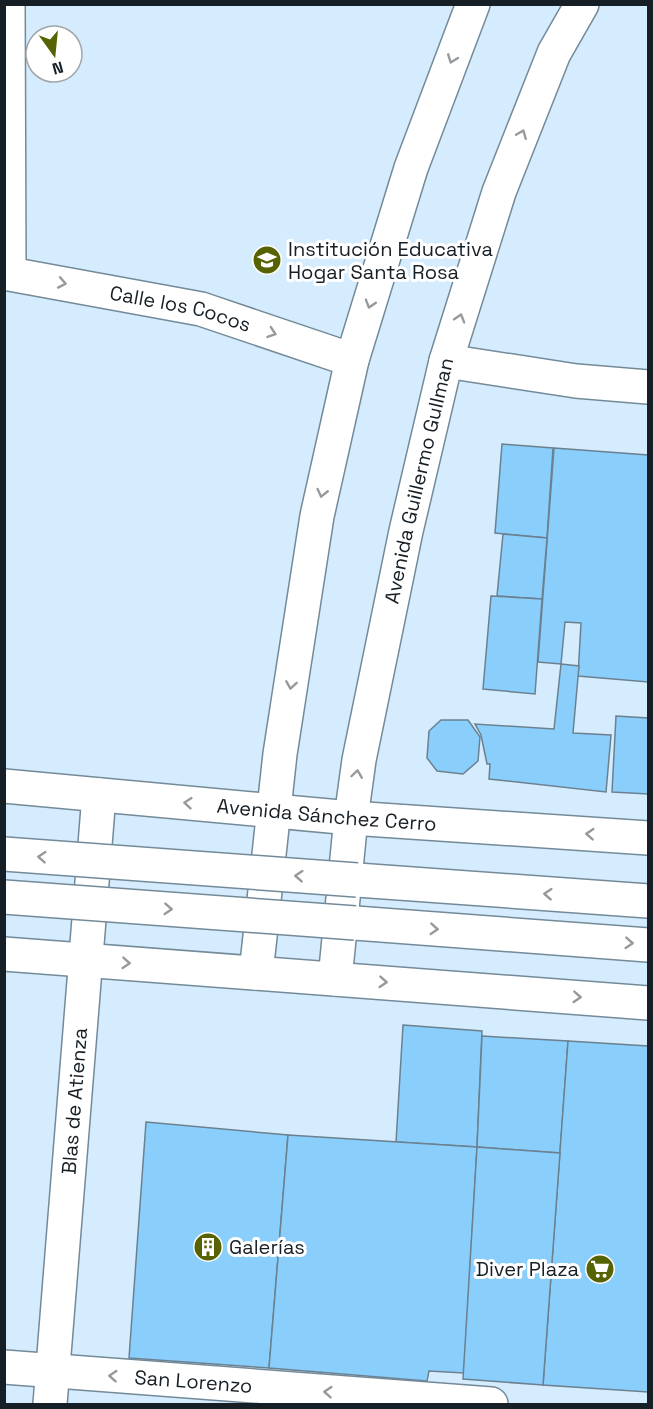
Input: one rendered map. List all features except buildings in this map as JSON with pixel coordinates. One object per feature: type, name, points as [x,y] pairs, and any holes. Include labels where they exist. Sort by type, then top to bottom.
[{"type":"main road","points":[[7,273],[8,4]]},
{"type":"main road","points":[[256,973],[280,754],[317,516],[352,360],[411,168],[473,4]]},
{"type":"main road","name":"Avenida Guillermo Gullman","points":[[335,979],[359,760],[406,531],[446,361],[499,192],[554,53],[582,4]]},
{"type":"main road","name":"Calle los Cocos","points":[[7,273],[201,309],[352,360]]},
{"type":"main road","points":[[446,361],[576,381],[648,387]]},
{"type":"main road","name":"Avenida Sánchez Cerro","points":[[4,786],[351,818],[648,838]]},
{"type":"main road","name":"Blas de Atienza","points":[[50,1404],[99,795]]},
{"type":"main road","points":[[4,854],[648,901]]},
{"type":"main road","points":[[4,897],[648,945]]},
{"type":"main road","points":[[4,954],[648,1003]]},
{"type":"main road","name":"San Lorenzo","points":[[4,1367],[491,1404]]},
{"type":"place","name":"Institución Educativa Hogar Santa Rosa","points":[[267,260]]},
{"type":"place","name":"Galerías","points":[[208,1247]]},
{"type":"place","name":"Diver Plaza","points":[[600,1269]]}]
